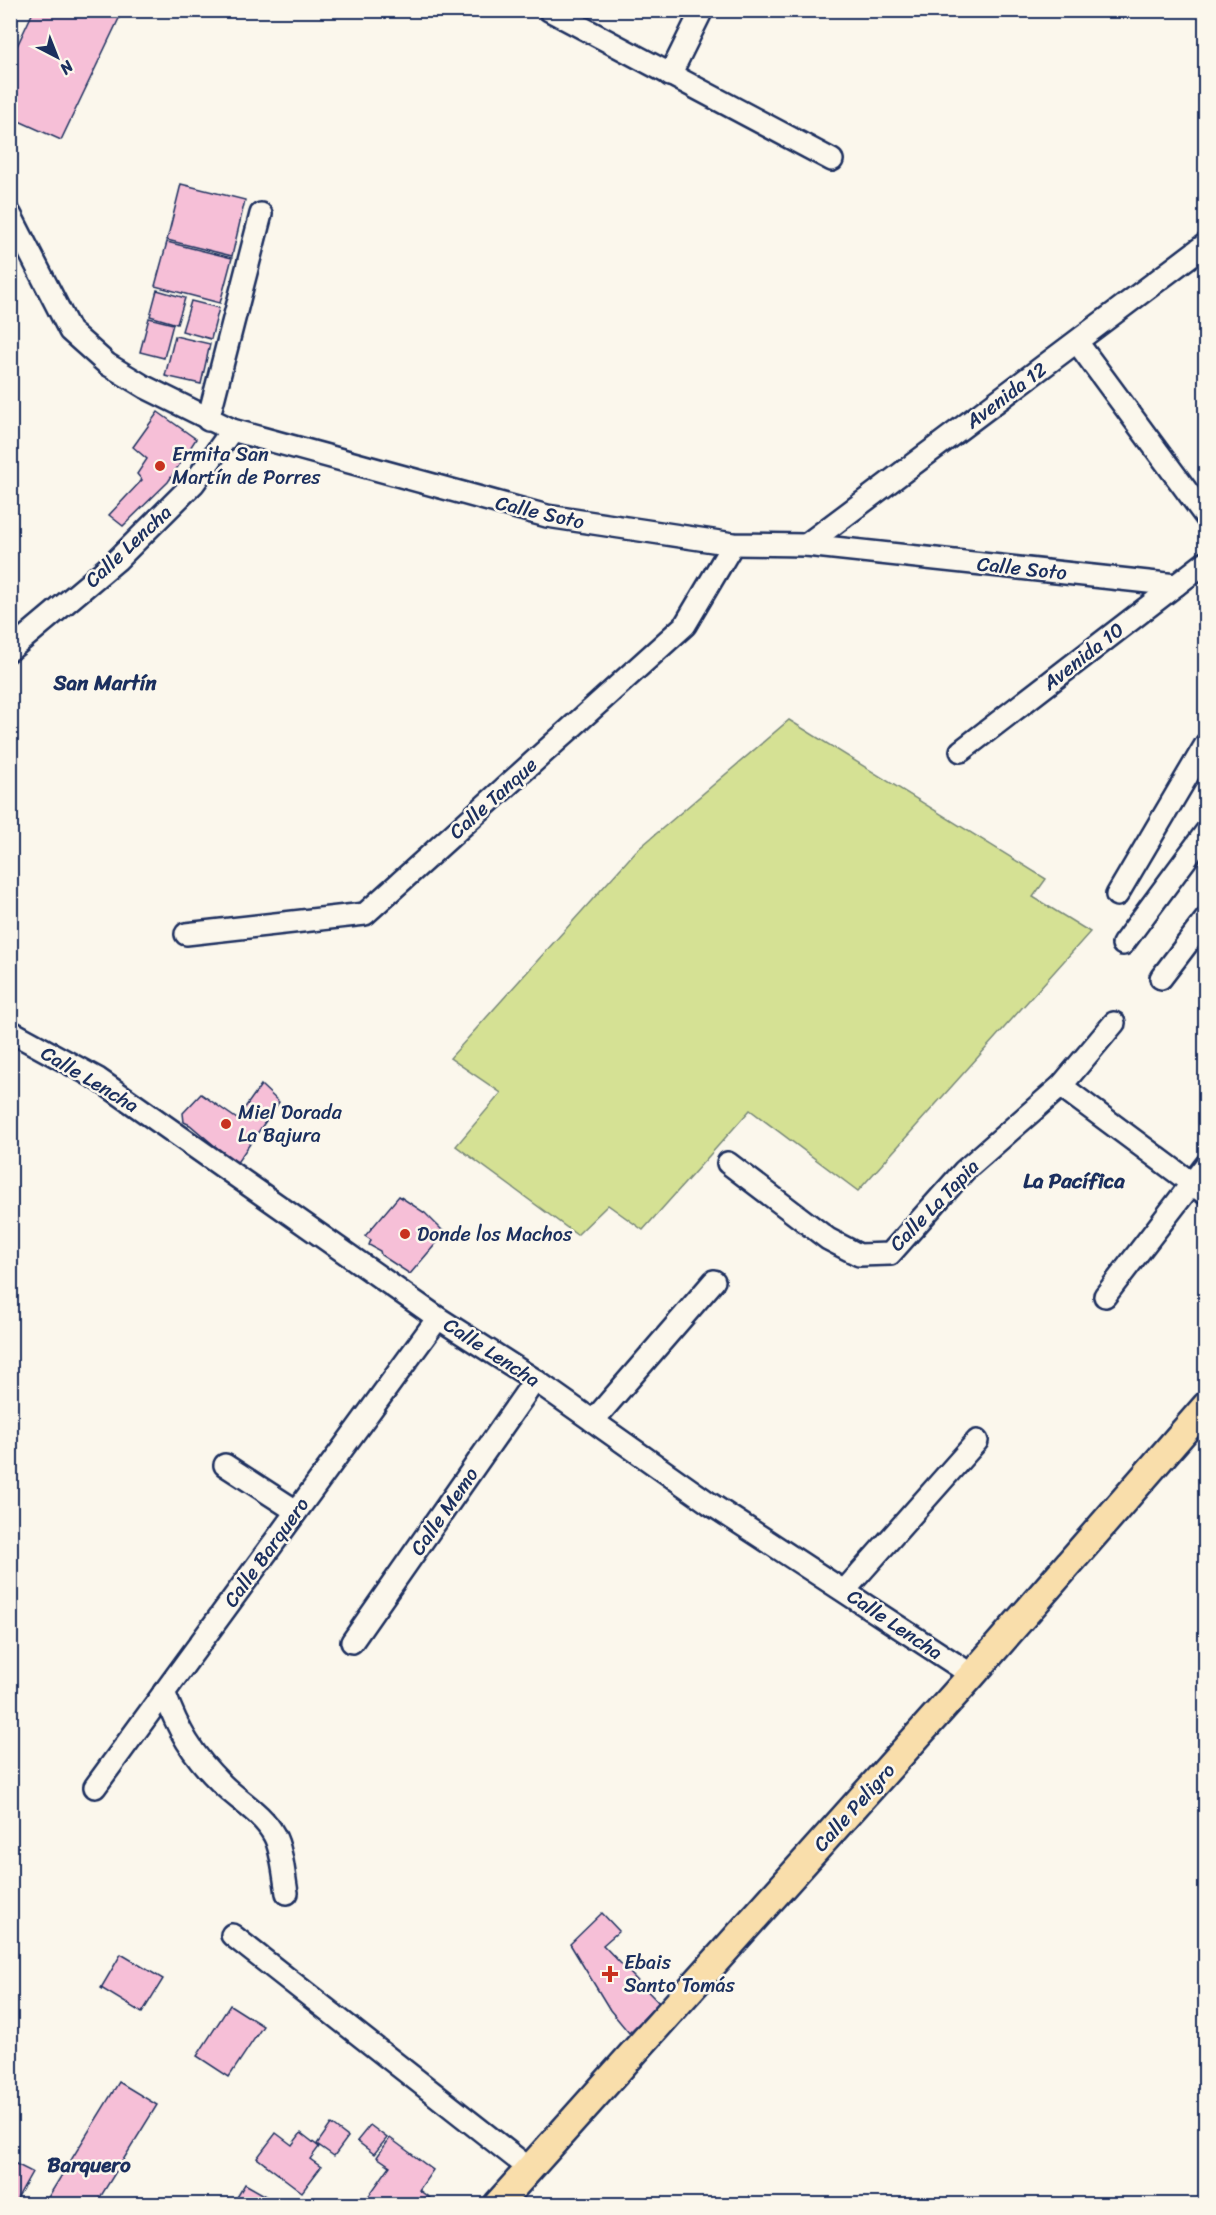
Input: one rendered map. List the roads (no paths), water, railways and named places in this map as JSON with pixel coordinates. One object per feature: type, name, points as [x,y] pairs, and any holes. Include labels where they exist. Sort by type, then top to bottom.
[{"type":"main road","name":"Calle Peligro","points":[[498,2205],[972,1675],[1206,1406]]},
{"type":"street","points":[[549,10],[832,160]]},
{"type":"street","points":[[670,75],[702,10]]},
{"type":"street","name":"Calle Soto","points":[[10,214],[70,331],[107,364],[145,387],[232,430],[547,516],[733,544],[806,545],[1176,585]]},
{"type":"street","points":[[208,420],[261,214]]},
{"type":"street","name":"Avenida 12","points":[[806,545],[1206,244]]},
{"type":"street","points":[[1077,342],[1206,517]]},
{"type":"street","name":"Calle Lencha","points":[[10,650],[117,560],[194,483],[232,430]]},
{"type":"street","name":"Calle Tanque","points":[[186,934],[366,914],[685,625],[733,544]]},
{"type":"street","name":"Avenida 10","points":[[961,750],[1206,562]]},
{"type":"street","points":[[1117,895],[1206,744]]},
{"type":"street","points":[[1123,944],[1206,832]]},
{"type":"street","points":[[1161,978],[1206,919]]},
{"type":"street","name":"Calle La Tapia","points":[[728,1163],[828,1239],[859,1255],[890,1254],[964,1171],[1061,1086],[1114,1023]]},
{"type":"street","name":"Calle Lencha","points":[[10,1031],[98,1079],[438,1317],[535,1380],[710,1503],[972,1675]]},
{"type":"street","points":[[1061,1086],[1198,1190]]},
{"type":"street","points":[[1106,1296],[1198,1190],[1206,1165]]},
{"type":"street","points":[[593,1421],[714,1281]]},
{"type":"street","name":"Calle Barquero","points":[[95,1787],[438,1317]]},
{"type":"street","name":"Calle Memo","points":[[352,1642],[535,1380]]},
{"type":"street","points":[[845,1590],[977,1441]]},
{"type":"street","points":[[225,1465],[296,1511]]},
{"type":"street","points":[[164,1692],[187,1745],[223,1785],[261,1818],[275,1836],[287,1893]]},
{"type":"street","points":[[232,1935],[530,2169]]},
{"type":"place","name":"Ermita San Martín de Porres","points":[[160,466]]},
{"type":"place","name":"Miel Dorada La Bajura","points":[[226,1124]]},
{"type":"place","name":"Donde los Machos","points":[[405,1234]]},
{"type":"place","name":"Ebais Santo Tomás","points":[[610,1974]]},
{"type":"district","name":"San Martín","points":[[105,683]]},
{"type":"district","name":"La Pacífica","points":[[1074,1181]]},
{"type":"district","name":"Barquero","points":[[89,2165]]}]
